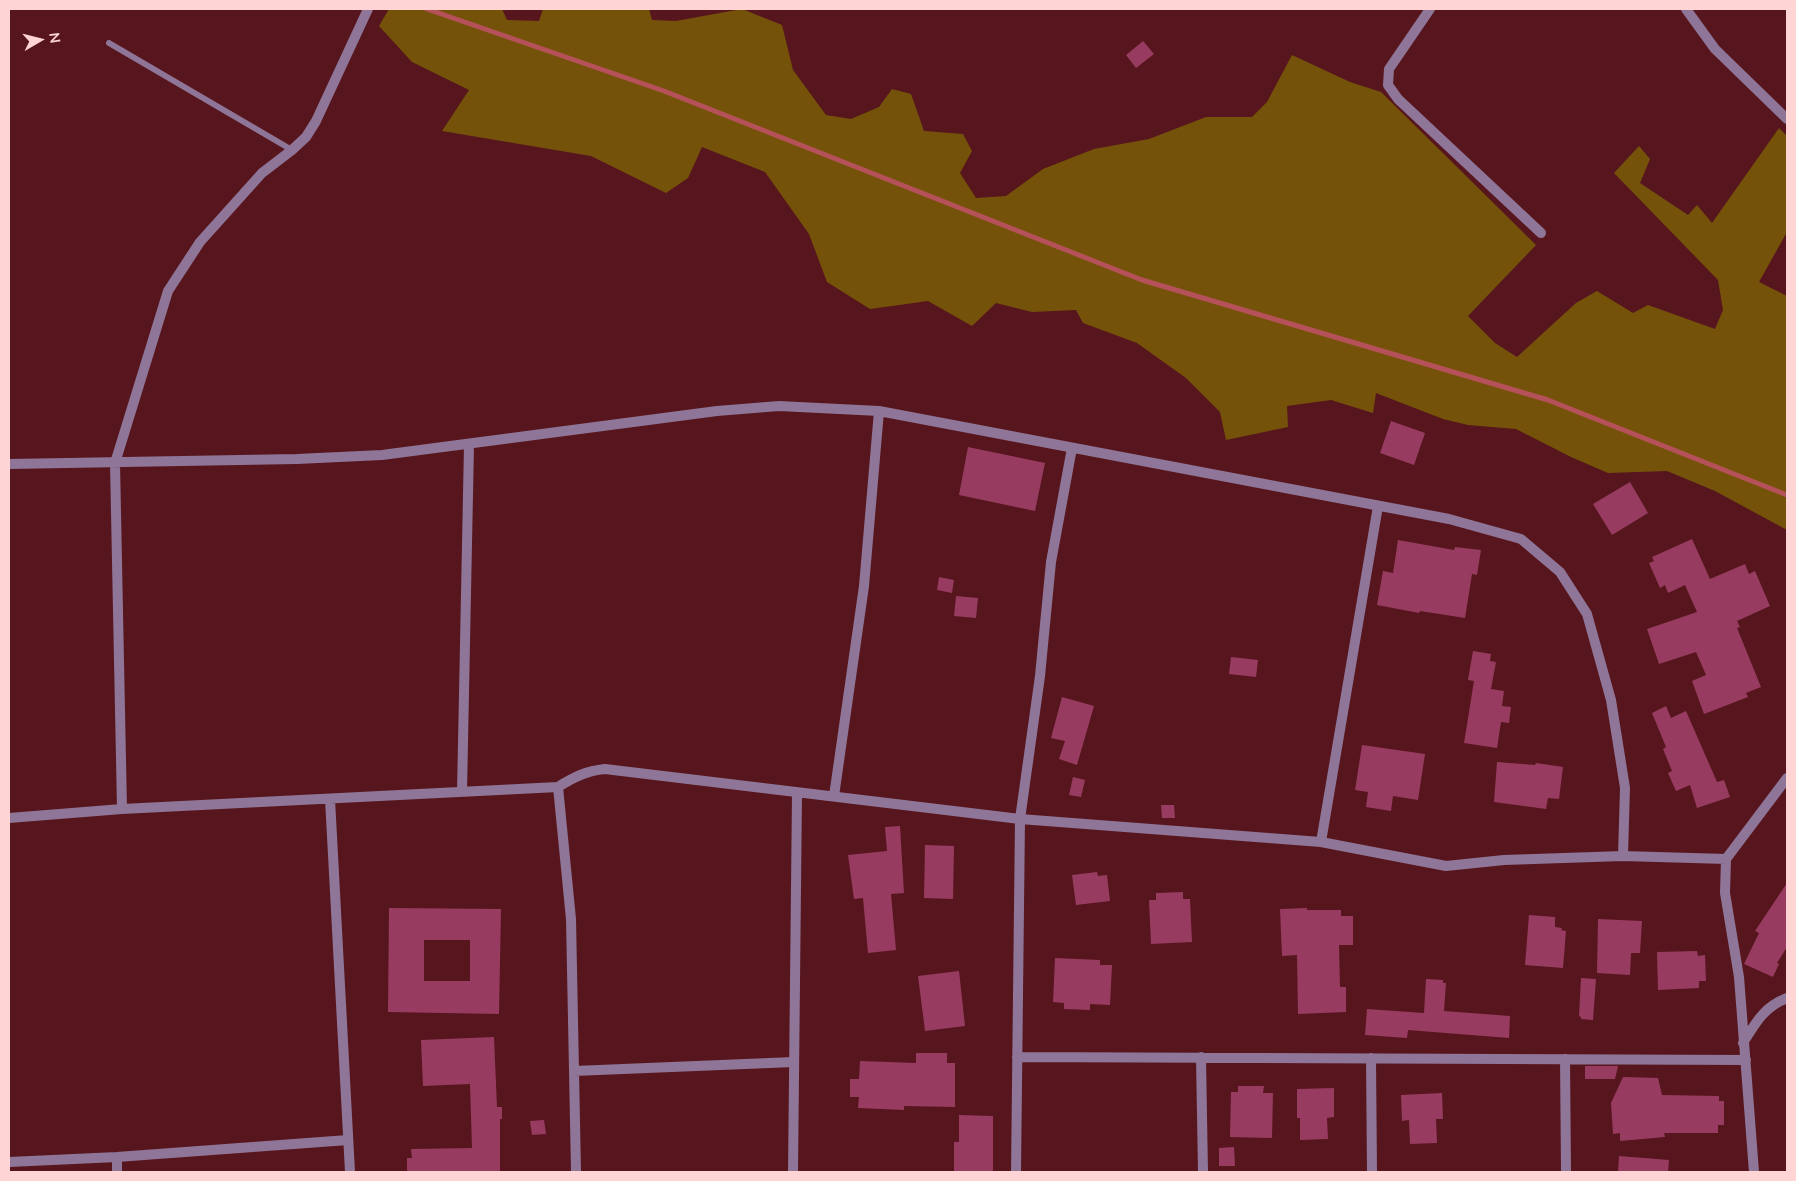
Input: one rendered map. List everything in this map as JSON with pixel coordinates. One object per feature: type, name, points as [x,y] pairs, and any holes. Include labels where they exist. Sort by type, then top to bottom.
[{"type":"street","points":[[122,809],[115,462],[168,291],[200,242],[262,173],[306,137],[316,122],[368,9]]},
{"type":"street","points":[[1430,9],[1388,69],[1388,85],[1398,99],[1542,233]]},
{"type":"street","points":[[1686,9],[1715,49],[1787,119]]},
{"type":"street","points":[[9,464],[382,455],[469,445],[532,434],[779,406],[878,411],[1449,520],[1521,539],[1560,572],[1588,614],[1611,700],[1625,788],[1623,856]]},
{"type":"street","points":[[834,796],[864,586],[878,411]]},
{"type":"street","points":[[462,792],[469,445]]},
{"type":"street","points":[[1016,1172],[1020,819],[1040,676],[1051,562],[1072,448]]},
{"type":"street","points":[[1321,842],[1378,506]]},
{"type":"street","points":[[9,818],[122,809],[558,787],[579,774],[605,769],[1020,819],[1321,842],[1446,866],[1504,860],[1623,856],[1726,859]]},
{"type":"street","points":[[1754,1172],[1739,977],[1725,893],[1726,859],[1787,778]]},
{"type":"street","points":[[558,787],[571,919],[576,1172]]},
{"type":"street","points":[[793,1172],[797,793]]},
{"type":"street","points":[[330,799],[350,1172]]},
{"type":"street","points":[[1743,1043],[1758,1018],[1774,1003],[1787,998]]},
{"type":"street","points":[[1018,1056],[1746,1060]]},
{"type":"street","points":[[1201,1058],[1203,1172]]},
{"type":"street","points":[[1372,1058],[1372,1172]]},
{"type":"street","points":[[1565,1059],[1566,1172]]},
{"type":"street","points":[[574,1071],[794,1062]]},
{"type":"street","points":[[9,1162],[117,1158],[348,1140]]},
{"type":"street","points":[[117,1158],[117,1172]]},
{"type":"lane","points":[[108,43],[292,150]]},
{"type":"shaded area","points":[[389,9],[502,9],[507,20],[539,21],[543,9],[649,9],[652,20],[676,21],[742,9],[782,25],[793,70],[826,115],[851,119],[879,107],[892,89],[911,94],[924,131],[963,134],[972,151],[960,173],[976,198],[1006,196],[1043,169],[1094,149],[1149,139],[1206,117],[1252,117],[1267,102],[1292,55],[1350,82],[1381,92],[1536,245],[1468,316],[1495,343],[1517,357],[1576,303],[1597,291],[1633,313],[1648,305],[1715,329],[1723,310],[1718,280],[1614,173],[1639,146],[1650,159],[1640,183],[1688,215],[1697,205],[1712,223],[1779,128],[1787,136],[1787,232],[1759,282],[1787,296],[1787,530],[1715,491],[1667,471],[1608,473],[1571,457],[1516,429],[1468,425],[1443,419],[1376,393],[1373,413],[1331,400],[1287,406],[1288,427],[1226,440],[1220,412],[1186,378],[1137,343],[1083,323],[1076,310],[1032,312],[996,303],[972,326],[928,301],[870,309],[827,282],[809,234],[765,172],[702,147],[688,178],[666,193],[591,156],[442,131],[469,90],[412,62],[379,26]]},
{"type":"building","points":[[1143,41],[1154,54],[1136,68],[1126,55]]},
{"type":"building","points":[[1391,421],[1425,433],[1414,465],[1380,453]]},
{"type":"building","points":[[968,447],[1045,463],[1035,511],[959,495]]},
{"type":"building","points":[[1630,482],[1648,513],[1612,535],[1593,504]]},
{"type":"building","points":[[1692,539],[1710,579],[1745,564],[1749,574],[1755,571],[1770,606],[1737,621],[1740,627],[1737,628],[1761,687],[1746,693],[1748,697],[1704,714],[1692,681],[1706,675],[1696,652],[1659,664],[1647,629],[1697,612],[1685,585],[1668,593],[1665,585],[1660,588],[1649,563],[1654,561],[1652,557]]},
{"type":"building","points":[[1398,540],[1454,550],[1455,547],[1481,550],[1477,575],[1472,574],[1465,618],[1420,611],[1419,613],[1377,605],[1383,571],[1393,573]]},
{"type":"building","points":[[939,577],[954,580],[952,593],[937,590]]},
{"type":"building","points":[[956,596],[978,598],[976,618],[954,616]]},
{"type":"building","points":[[1473,651],[1491,654],[1490,661],[1496,662],[1491,689],[1504,691],[1502,706],[1511,707],[1509,723],[1501,722],[1497,748],[1464,743],[1474,681],[1468,680]]},
{"type":"building","points":[[1231,657],[1258,660],[1256,677],[1229,674]]},
{"type":"building","points":[[1062,697],[1094,706],[1077,765],[1059,759],[1065,741],[1051,738]]},
{"type":"building","points":[[1666,706],[1671,718],[1686,711],[1717,782],[1724,780],[1730,797],[1697,808],[1690,785],[1676,791],[1668,773],[1672,771],[1663,749],[1666,747],[1652,713]]},
{"type":"building","points":[[1362,745],[1425,754],[1418,800],[1393,796],[1391,811],[1366,807],[1368,792],[1355,790]]},
{"type":"building","points":[[1497,762],[1535,765],[1536,763],[1563,767],[1559,799],[1548,798],[1546,809],[1494,802]]},
{"type":"building","points":[[1073,777],[1085,780],[1081,797],[1069,795]]},
{"type":"building","points":[[1161,805],[1174,805],[1175,818],[1162,818]]},
{"type":"building","points":[[900,826],[904,893],[891,894],[896,950],[868,953],[863,898],[854,899],[848,855],[887,851],[885,827]]},
{"type":"building","points":[[925,845],[954,846],[953,899],[924,898]]},
{"type":"building","points":[[1097,872],[1098,876],[1107,875],[1110,901],[1076,905],[1072,875]]},
{"type":"building","points":[[1787,883],[1787,947],[1777,963],[1779,964],[1773,977],[1744,964],[1759,933],[1755,931]]},
{"type":"building","points":[[1183,892],[1183,899],[1190,899],[1192,942],[1151,944],[1149,900],[1156,900],[1156,893]]},
{"type":"building","points":[[389,908],[501,909],[499,1014],[388,1012]],"holes":[[[424,940],[470,940],[470,981],[424,981]]]},
{"type":"building","points":[[1307,908],[1307,910],[1341,910],[1341,916],[1353,916],[1353,945],[1339,945],[1340,987],[1346,987],[1346,1012],[1298,1014],[1297,955],[1282,956],[1280,909]]},
{"type":"building","points":[[1529,915],[1555,917],[1555,927],[1566,931],[1563,968],[1525,965]]},
{"type":"building","points":[[1598,919],[1642,921],[1640,953],[1631,953],[1630,975],[1597,973]]},
{"type":"building","points":[[1697,951],[1698,956],[1705,955],[1706,981],[1699,981],[1699,988],[1658,990],[1657,952]]},
{"type":"building","points":[[1055,958],[1100,960],[1100,965],[1112,965],[1110,1005],[1090,1004],[1090,1010],[1064,1009],[1064,1003],[1053,1002]]},
{"type":"building","points":[[959,971],[965,1026],[925,1031],[918,976]]},
{"type":"building","points":[[1581,978],[1596,979],[1593,1020],[1581,1019],[1579,1016]]},
{"type":"building","points":[[1426,979],[1443,980],[1443,983],[1446,983],[1444,1011],[1510,1016],[1509,1038],[1408,1030],[1407,1038],[1365,1035],[1367,1009],[1424,1013]]},
{"type":"building","points":[[494,1037],[497,1107],[502,1107],[502,1119],[500,1119],[500,1172],[407,1172],[407,1158],[412,1158],[411,1149],[472,1148],[470,1084],[423,1086],[421,1040]]},
{"type":"building","points":[[916,1053],[947,1053],[947,1063],[955,1063],[955,1107],[904,1106],[904,1110],[858,1108],[859,1097],[850,1097],[850,1079],[859,1079],[860,1061],[916,1063]]},
{"type":"building","points":[[1585,1066],[1618,1066],[1615,1079],[1585,1079]]},
{"type":"building","points":[[1623,1077],[1658,1078],[1662,1095],[1719,1096],[1719,1101],[1724,1101],[1724,1125],[1718,1125],[1718,1133],[1664,1133],[1665,1137],[1620,1141],[1620,1133],[1613,1134],[1611,1103]]},
{"type":"building","points":[[1238,1086],[1264,1086],[1263,1093],[1273,1093],[1272,1138],[1230,1137],[1231,1092],[1238,1092]]},
{"type":"building","points":[[1334,1088],[1334,1117],[1327,1118],[1328,1139],[1300,1140],[1300,1118],[1297,1118],[1297,1089]]},
{"type":"building","points":[[1442,1093],[1443,1119],[1436,1119],[1437,1143],[1410,1144],[1409,1120],[1402,1121],[1401,1095]]},
{"type":"building","points":[[959,1115],[993,1116],[993,1172],[954,1172],[954,1142],[959,1142]]},
{"type":"building","points":[[544,1120],[546,1134],[532,1135],[530,1121]]},
{"type":"building","points":[[1234,1147],[1235,1166],[1219,1166],[1219,1148]]},
{"type":"building","points":[[1619,1156],[1669,1160],[1668,1172],[1618,1172]]},
{"type":"waterway","points":[[427,9],[664,91],[1142,280],[1548,400],[1787,495]]}]
